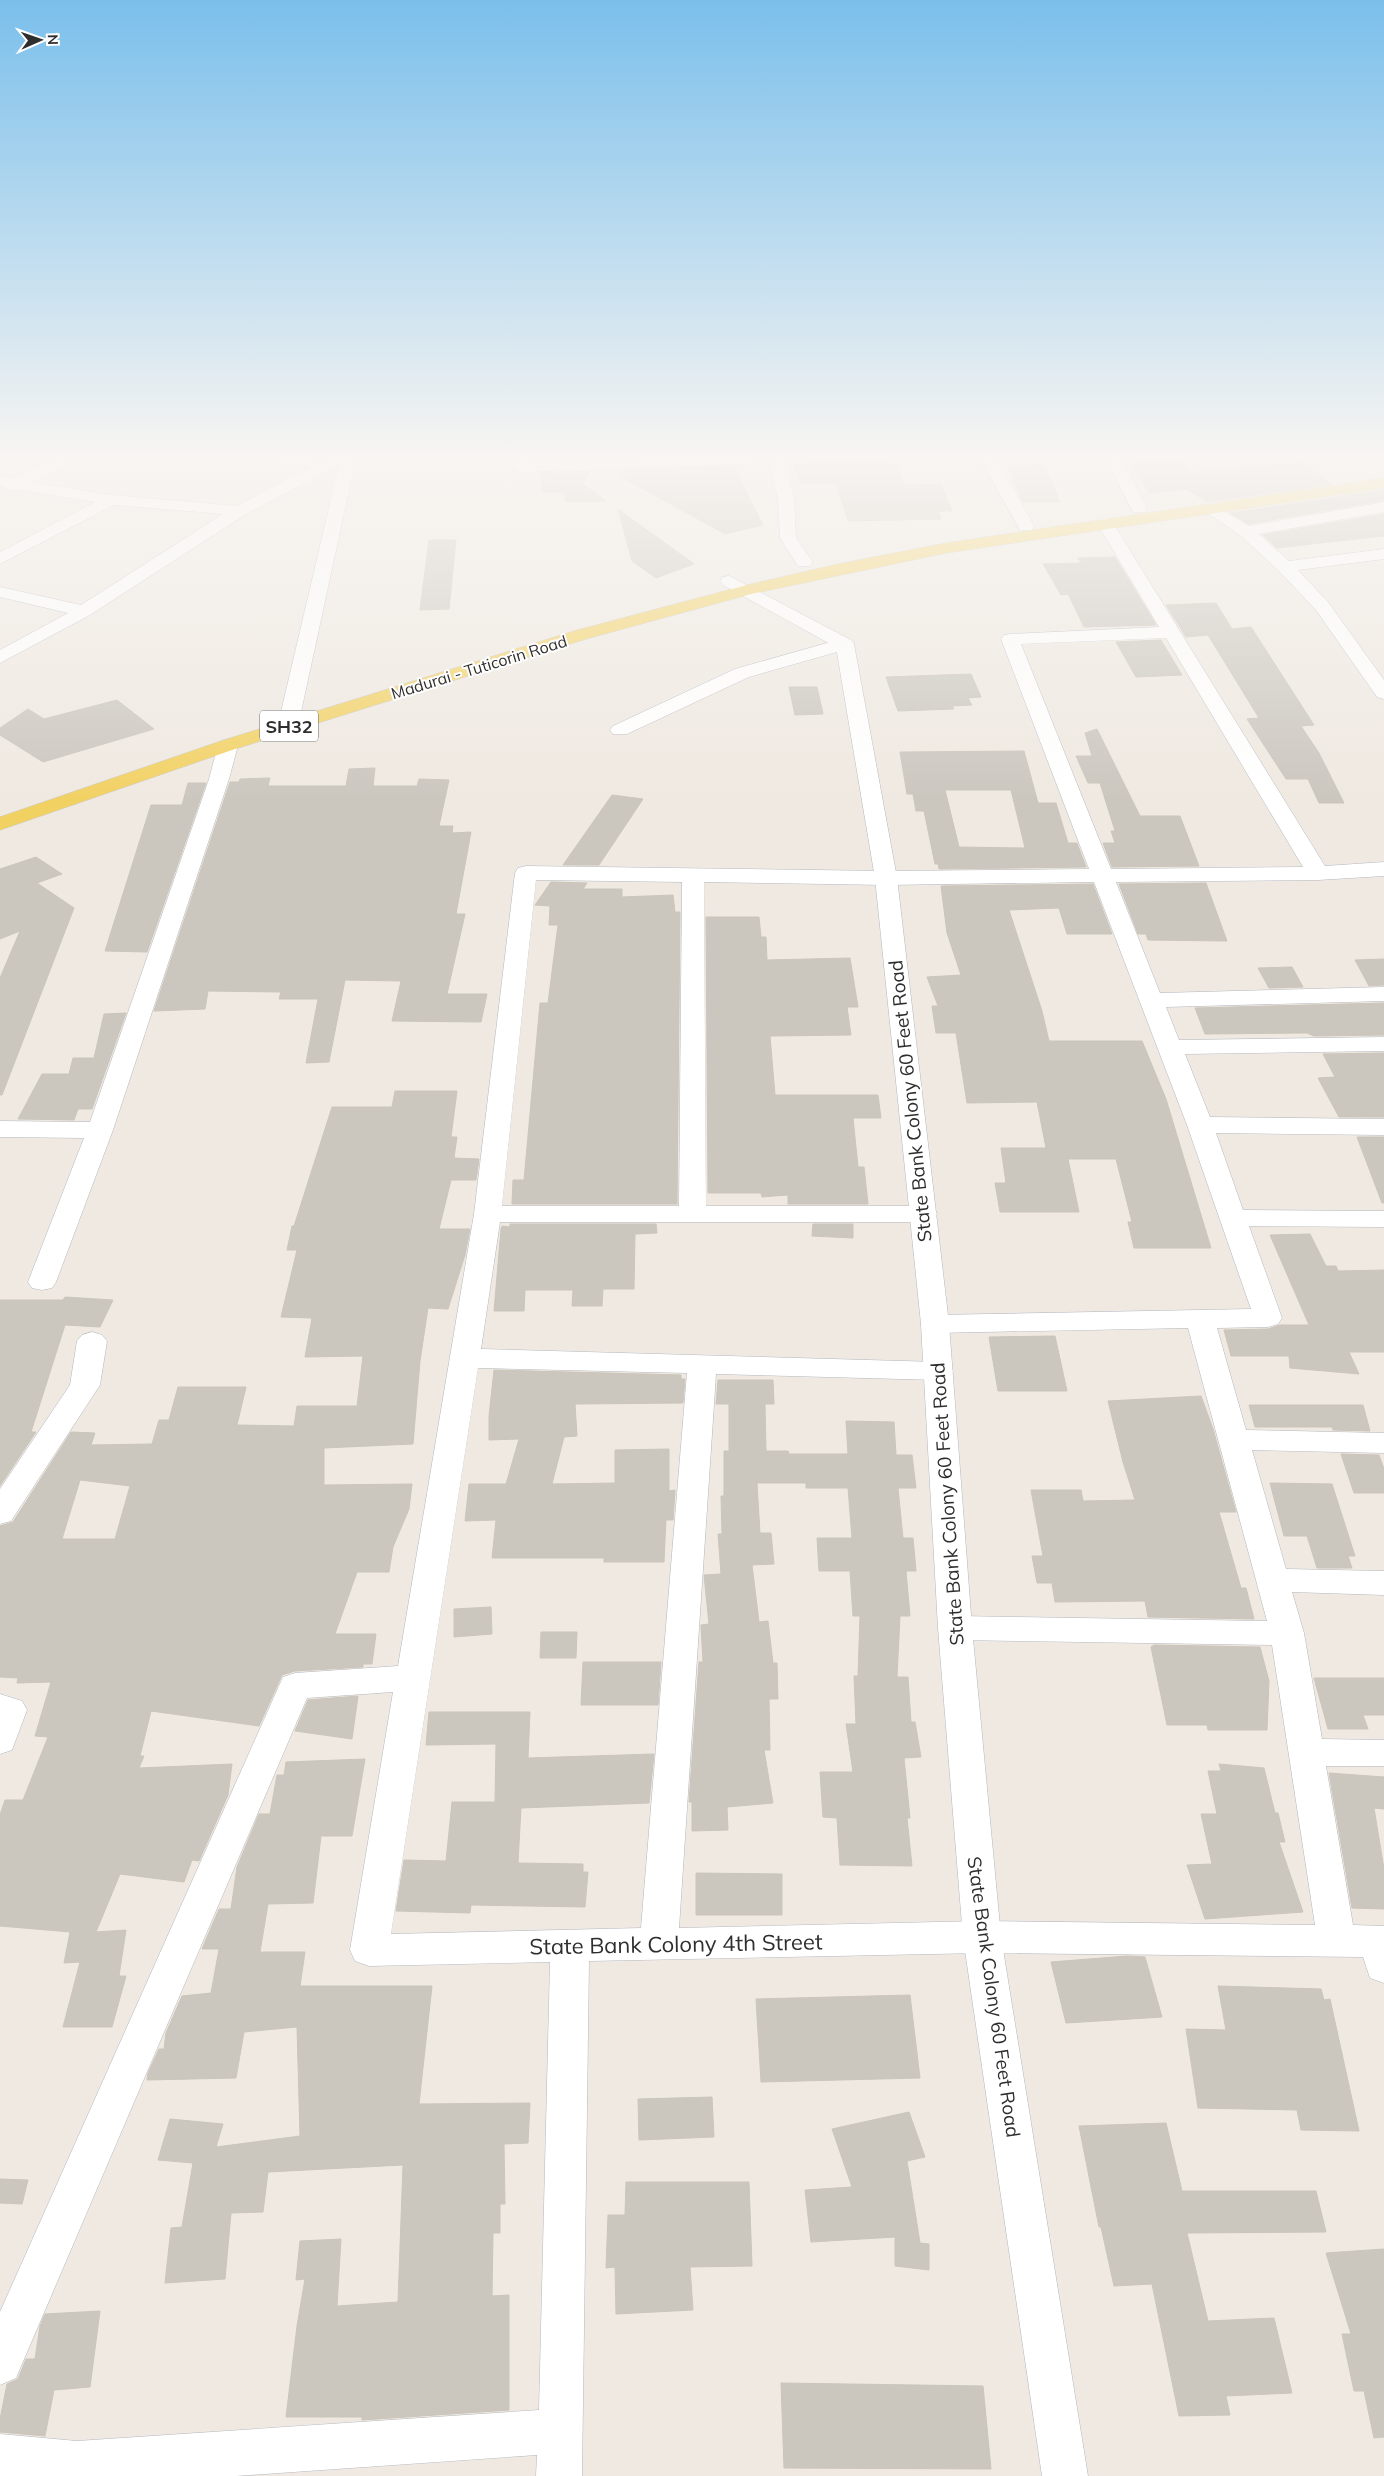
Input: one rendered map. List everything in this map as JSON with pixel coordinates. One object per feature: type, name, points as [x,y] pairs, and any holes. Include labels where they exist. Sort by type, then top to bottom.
[{"type":"main road","name":"Madurai - Tuticorin Road","points":[[0,824],[228,745],[738,586],[786,569]]},
{"type":"main road","name":"Madurai - Tuticorin Road","points":[[0,807],[566,625],[738,586],[840,569]]},
{"type":"street","points":[[0,657],[84,611],[150,569]]},
{"type":"street","points":[[291,712],[323,569]]},
{"type":"street","points":[[1132,569],[1318,873]]},
{"type":"street","points":[[1286,569],[1322,606],[1384,694]]},
{"type":"street","points":[[738,586],[845,644]]},
{"type":"street","points":[[0,592],[84,611]]},
{"type":"street","points":[[935,1324],[1268,1318],[1170,1047],[1010,639],[1170,632]]},
{"type":"street","points":[[620,730],[742,673],[845,644]]},
{"type":"street","name":"State Bank Colony 60 Feet Road","points":[[845,644],[886,878],[935,1324],[955,1628],[982,1937],[1065,2476]]},
{"type":"street","points":[[42,1282],[100,1130],[219,778],[228,745]]},
{"type":"street","points":[[0,2363],[295,1686],[413,1678],[488,1214],[526,873],[886,878],[1318,873],[1384,869]]},
{"type":"street","points":[[692,1214],[693,875]]},
{"type":"street","points":[[1151,1000],[1384,994]]},
{"type":"street","points":[[1170,1047],[1384,1044]]},
{"type":"street","points":[[1200,1126],[1384,1127]]},
{"type":"street","points":[[0,1129],[100,1130]]},
{"type":"street","points":[[488,1214],[923,1214]]},
{"type":"street","points":[[1233,1218],[1384,1219]]},
{"type":"street","points":[[1200,1320],[1287,1633],[1337,1941]]},
{"type":"street","points":[[0,1512],[85,1385],[92,1341]]},
{"type":"street","points":[[465,1358],[938,1371]]},
{"type":"street","points":[[659,1944],[702,1366]]},
{"type":"street","points":[[1234,1440],[1384,1443]]},
{"type":"street","points":[[1272,1580],[1384,1583]]},
{"type":"street","points":[[955,1628],[1287,1633]]},
{"type":"street","name":"State Bank Colony 4th Street","points":[[413,1678],[369,1950],[982,1937],[1337,1941],[1382,1950]]},
{"type":"street","points":[[0,1707],[10,1710],[0,1741]]},
{"type":"street","points":[[1306,1752],[1384,1753]]},
{"type":"street","points":[[559,2476],[570,1946]]},
{"type":"street","points":[[0,2457],[76,2470],[561,2431]]},
{"type":"building","points":[[425,569],[453,569],[449,609],[420,610]]},
{"type":"building","points":[[643,569],[682,569],[656,578]]},
{"type":"building","points":[[1046,569],[1122,569],[1156,625],[1084,627],[1068,594],[1061,595]]},
{"type":"building","points":[[1216,603],[1232,629],[1251,627],[1314,725],[1301,726],[1319,753],[1344,803],[1319,803],[1308,779],[1286,779],[1247,719],[1259,718],[1208,635],[1186,637],[1166,605]]},
{"type":"building","points":[[1161,640],[1182,675],[1136,677],[1116,642]]},
{"type":"building","points":[[971,674],[981,697],[968,698],[972,705],[952,706],[954,709],[898,711],[886,677]]},
{"type":"building","points":[[789,687],[817,687],[823,714],[795,715]]},
{"type":"building","points":[[117,700],[154,729],[43,762],[0,735],[0,728],[28,709],[44,719]]},
{"type":"building","points":[[1097,729],[1140,816],[1180,816],[1199,866],[1112,867],[1103,843],[1115,843],[1111,831],[1115,831],[1100,783],[1088,783],[1076,756],[1092,756],[1085,733]]},
{"type":"building","points":[[1024,751],[1038,803],[1056,803],[1068,843],[1077,843],[1086,867],[939,869],[938,864],[935,864],[924,811],[916,811],[913,794],[907,794],[900,752]],"holes":[[[945,790],[1011,790],[1025,848],[959,847]]]},
{"type":"building","points":[[375,768],[373,786],[417,786],[419,779],[449,780],[439,826],[453,826],[452,833],[471,832],[456,914],[465,914],[447,994],[487,994],[481,1022],[392,1021],[401,981],[345,980],[329,1062],[306,1063],[318,999],[279,999],[281,992],[208,991],[205,1009],[154,1011],[230,782],[239,782],[240,779],[270,778],[268,786],[346,786],[349,769]]},
{"type":"building","points":[[188,783],[206,783],[147,952],[105,951],[151,805],[182,805]]},
{"type":"building","points":[[612,795],[643,799],[599,865],[563,865]]},
{"type":"building","points":[[36,857],[62,874],[37,883],[74,908],[2,1095],[0,1095],[0,978],[20,931],[0,939],[0,869]]},
{"type":"building","points":[[551,882],[587,883],[583,889],[622,889],[622,897],[673,895],[675,912],[680,912],[677,1204],[512,1204],[513,1180],[524,1180],[540,1003],[548,1003],[558,925],[549,925],[550,906],[535,905]]},
{"type":"building","points":[[1206,883],[1227,941],[1148,940],[1146,934],[1138,934],[1119,884]]},
{"type":"building","points":[[1093,884],[1112,934],[1067,934],[1059,908],[1009,910],[1042,1011],[1049,1041],[1142,1041],[1166,1099],[1211,1248],[1134,1248],[1128,1222],[1132,1222],[1116,1159],[1068,1159],[1079,1212],[1000,1212],[995,1183],[1006,1183],[1001,1148],[1046,1148],[1037,1102],[967,1103],[956,1033],[936,1033],[932,1006],[938,1006],[927,977],[961,975],[947,933],[941,886]]},
{"type":"building","points":[[706,917],[759,917],[761,937],[766,937],[767,960],[850,958],[858,1007],[847,1007],[851,1035],[770,1036],[775,1095],[878,1095],[881,1118],[853,1118],[858,1167],[864,1167],[868,1204],[788,1204],[788,1195],[762,1197],[761,1193],[708,1193]]},
{"type":"building","points":[[1384,959],[1384,985],[1369,986],[1355,960]]},
{"type":"building","points":[[1292,967],[1303,987],[1269,988],[1258,968]]},
{"type":"building","points":[[1384,1003],[1384,1035],[1314,1036],[1307,1033],[1205,1034],[1195,1008]]},
{"type":"building","points":[[126,1013],[92,1109],[78,1109],[74,1120],[18,1119],[42,1074],[69,1074],[73,1058],[94,1058],[104,1014]]},
{"type":"building","points":[[1384,1053],[1384,1117],[1339,1117],[1318,1078],[1335,1077],[1323,1054]]},
{"type":"building","points":[[395,1091],[457,1091],[451,1137],[457,1137],[454,1158],[479,1159],[476,1180],[451,1180],[439,1229],[470,1229],[465,1255],[448,1309],[428,1308],[420,1361],[413,1444],[324,1448],[324,1485],[412,1484],[409,1509],[393,1547],[389,1572],[357,1572],[335,1634],[376,1634],[372,1664],[363,1664],[363,1667],[295,1671],[282,1675],[259,1726],[151,1711],[140,1756],[144,1756],[139,1768],[232,1764],[228,1795],[199,1861],[192,1860],[184,1882],[120,1874],[96,1932],[126,1930],[119,1976],[126,1976],[112,2027],[63,2027],[80,1962],[64,1963],[70,1932],[0,1926],[0,1815],[5,1800],[23,1800],[48,1737],[35,1736],[51,1682],[17,1683],[18,1678],[0,1677],[0,1526],[13,1522],[71,1432],[95,1433],[91,1445],[152,1444],[159,1420],[169,1420],[178,1387],[246,1387],[237,1425],[294,1426],[297,1406],[357,1406],[363,1356],[305,1357],[312,1318],[281,1317],[297,1250],[287,1250],[292,1226],[294,1226],[332,1107],[392,1107]],"holes":[[[80,1480],[130,1486],[115,1539],[62,1539]]]},
{"type":"building","points":[[1357,1137],[1384,1137],[1384,1203],[1382,1203]]},
{"type":"building","points":[[510,1224],[656,1224],[657,1233],[635,1234],[634,1289],[603,1289],[602,1306],[572,1306],[573,1290],[525,1290],[524,1311],[494,1311],[501,1229],[502,1226],[510,1227]]},
{"type":"building","points":[[813,1224],[853,1224],[853,1238],[812,1236]]},
{"type":"building","points":[[1310,1234],[1326,1266],[1336,1266],[1338,1271],[1384,1270],[1384,1352],[1349,1352],[1359,1374],[1290,1368],[1289,1356],[1231,1356],[1224,1330],[1268,1329],[1280,1325],[1309,1325],[1270,1235]]},
{"type":"building","points":[[65,1297],[113,1300],[100,1327],[65,1325],[31,1432],[36,1432],[0,1486],[0,1300],[63,1300]]},
{"type":"building","points":[[1055,1336],[1067,1391],[998,1391],[989,1337]]},
{"type":"building","points":[[494,1370],[681,1375],[681,1379],[685,1379],[683,1403],[575,1404],[577,1436],[564,1437],[552,1484],[615,1483],[615,1450],[669,1449],[669,1491],[675,1490],[673,1520],[666,1520],[664,1562],[604,1562],[604,1558],[492,1558],[496,1520],[465,1521],[469,1484],[506,1484],[519,1439],[489,1440],[489,1416]]},
{"type":"building","points":[[718,1380],[773,1380],[774,1404],[765,1404],[766,1451],[788,1451],[789,1454],[848,1454],[846,1421],[894,1422],[896,1455],[912,1455],[916,1488],[898,1488],[903,1538],[913,1538],[916,1571],[906,1571],[910,1616],[900,1616],[897,1677],[908,1677],[911,1722],[915,1722],[921,1757],[904,1758],[910,1818],[907,1818],[912,1866],[840,1865],[837,1818],[823,1817],[820,1772],[853,1772],[846,1724],[856,1724],[854,1676],[858,1676],[860,1616],[853,1616],[850,1571],[819,1571],[817,1538],[852,1538],[848,1488],[806,1488],[806,1483],[757,1483],[760,1533],[771,1533],[774,1564],[752,1565],[759,1622],[768,1621],[773,1663],[777,1663],[778,1699],[769,1699],[770,1750],[764,1750],[773,1803],[727,1807],[728,1830],[692,1831],[692,1802],[689,1802],[699,1662],[703,1662],[701,1625],[709,1624],[704,1575],[721,1574],[718,1534],[722,1534],[721,1496],[724,1496],[724,1451],[729,1451],[729,1404],[716,1404]]},
{"type":"building","points":[[1201,1396],[1213,1429],[1236,1512],[1219,1512],[1241,1588],[1246,1588],[1254,1619],[1148,1617],[1145,1601],[1055,1602],[1052,1583],[1037,1583],[1032,1556],[1043,1556],[1031,1490],[1081,1490],[1083,1501],[1135,1500],[1123,1462],[1108,1401]]},
{"type":"building","points":[[1249,1405],[1363,1405],[1370,1431],[1333,1430],[1332,1427],[1255,1427]]},
{"type":"building","points":[[1341,1454],[1379,1455],[1384,1469],[1384,1493],[1354,1493]]},
{"type":"building","points":[[1270,1483],[1332,1484],[1355,1556],[1348,1556],[1352,1568],[1317,1568],[1307,1536],[1284,1536]]},
{"type":"building","points":[[491,1607],[492,1634],[454,1637],[454,1609]]},
{"type":"building","points":[[541,1632],[577,1632],[576,1658],[540,1658]]},
{"type":"building","points":[[1154,1645],[1260,1647],[1269,1681],[1267,1730],[1208,1730],[1207,1725],[1167,1725],[1151,1647]]},
{"type":"building","points":[[583,1662],[661,1662],[658,1705],[581,1705]]},
{"type":"building","points":[[1314,1678],[1384,1678],[1384,1715],[1363,1715],[1368,1729],[1328,1729]]},
{"type":"building","points":[[358,1696],[352,1739],[295,1731],[308,1700]]},
{"type":"building","points":[[429,1712],[530,1712],[528,1758],[654,1754],[649,1803],[521,1808],[518,1863],[583,1864],[583,1872],[588,1872],[585,1907],[471,1905],[470,1913],[396,1911],[404,1860],[446,1861],[452,1802],[495,1802],[496,1744],[426,1745]]},
{"type":"building","points":[[365,1759],[352,1836],[321,1836],[313,1903],[268,1904],[260,1952],[305,1952],[300,1986],[432,1986],[419,2104],[530,2103],[528,2143],[504,2144],[505,2204],[500,2204],[500,2233],[493,2233],[492,2296],[509,2295],[509,2410],[362,2420],[362,2417],[286,2417],[297,2326],[305,2279],[296,2280],[300,2241],[341,2239],[337,2306],[398,2302],[403,2165],[268,2172],[263,2212],[231,2213],[225,2279],[165,2283],[171,2228],[182,2227],[193,2163],[158,2160],[170,2119],[223,2124],[216,2147],[300,2136],[297,2027],[244,2032],[236,2078],[147,2080],[148,2073],[159,2049],[164,2049],[166,2033],[182,1996],[211,1993],[219,1949],[202,1949],[219,1909],[231,1909],[237,1867],[259,1814],[270,1814],[277,1775],[284,1775],[286,1762]]},
{"type":"building","points":[[1219,1764],[1264,1768],[1275,1813],[1278,1813],[1285,1842],[1279,1842],[1303,1912],[1205,1919],[1187,1865],[1212,1864],[1201,1814],[1217,1814],[1208,1771],[1221,1771]]},
{"type":"building","points":[[1329,1773],[1384,1777],[1384,1809],[1374,1808],[1384,1869],[1384,1909],[1352,1908]]},
{"type":"building","points":[[696,1873],[782,1874],[782,1915],[696,1915]]},
{"type":"building","points":[[1127,1956],[1145,1957],[1162,2017],[1066,2023],[1051,1962]]},
{"type":"building","points":[[1218,1986],[1321,1989],[1324,2000],[1330,1999],[1359,2131],[1301,2130],[1297,2110],[1198,2108],[1186,2029],[1226,2030]]},
{"type":"building","points":[[910,1995],[920,2078],[761,2082],[756,1999]]},
{"type":"building","points":[[712,2097],[714,2137],[639,2140],[638,2099]]},
{"type":"building","points":[[909,2112],[925,2157],[907,2161],[920,2243],[929,2244],[929,2270],[895,2266],[895,2237],[811,2242],[805,2190],[852,2187],[832,2129]]},
{"type":"building","points":[[1166,2123],[1182,2191],[1316,2191],[1326,2232],[1187,2233],[1208,2321],[1274,2318],[1292,2393],[1226,2396],[1230,2415],[1179,2416],[1152,2284],[1114,2286],[1101,2227],[1099,2227],[1079,2126]]},
{"type":"building","points":[[0,2179],[28,2180],[22,2204],[0,2203]]},
{"type":"building","points":[[626,2182],[749,2182],[752,2266],[690,2267],[693,2310],[616,2314],[615,2267],[606,2268],[608,2215],[625,2215]]},
{"type":"building","points":[[1384,2249],[1384,2437],[1374,2438],[1364,2391],[1354,2391],[1342,2334],[1351,2334],[1326,2253]]},
{"type":"building","points":[[100,2311],[90,2387],[54,2390],[45,2436],[0,2432],[0,2419],[7,2384],[18,2379],[26,2359],[35,2359],[40,2326],[45,2314]]},
{"type":"building","points":[[781,2383],[983,2386],[991,2469],[784,2468]]}]
